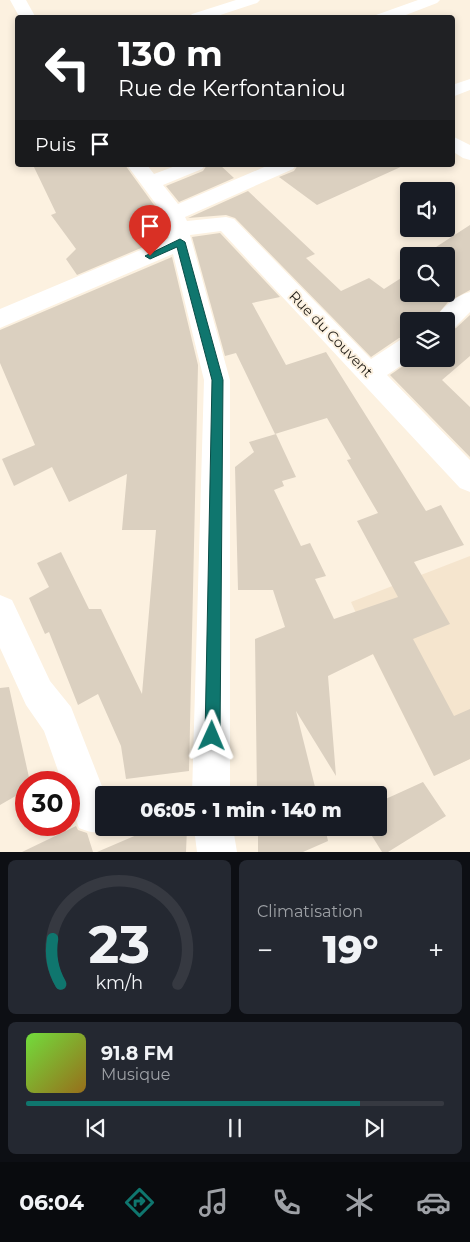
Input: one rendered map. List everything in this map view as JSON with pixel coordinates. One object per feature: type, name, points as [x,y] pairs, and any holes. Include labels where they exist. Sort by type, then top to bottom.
[{"type":"street","points":[[18,0],[26,15]]},
{"type":"street","points":[[203,15],[252,0]]},
{"type":"street","points":[[390,15],[432,0]]},
{"type":"street","points":[[455,91],[470,84]]},
{"type":"street","points":[[455,144],[470,154]]},
{"type":"street","points":[[184,167],[144,174],[178,228],[218,380],[211,786]]},
{"type":"street","points":[[0,319],[178,228],[283,167]]},
{"type":"street","name":"Rue du Couvent","points":[[178,228],[226,224],[470,478]]},
{"type":"street","points":[[455,312],[470,300]]},
{"type":"street","points":[[369,374],[400,353]]},
{"type":"street","points":[[0,611],[38,693],[58,720],[93,814],[95,814]]},
{"type":"street","points":[[215,836],[217,852]]},
{"type":"shaded area","points":[[470,556],[470,759],[434,776],[373,654],[357,662],[350,649],[356,613],[351,602]]},
{"type":"building","points":[[34,167],[126,167],[162,216],[167,237],[77,275],[66,259],[76,249],[51,215],[56,213]]},
{"type":"building","points":[[206,167],[222,167],[234,178],[179,202],[166,186],[203,171]]},
{"type":"building","points":[[297,167],[401,167],[317,205],[279,177],[294,171]]},
{"type":"building","points":[[248,191],[315,254],[306,258],[341,291],[369,278],[384,289],[400,279],[400,302],[448,302],[440,312],[400,312],[400,338],[371,357],[235,218],[226,215],[188,218]]},
{"type":"building","points":[[470,225],[470,290],[455,298],[455,247],[436,247],[451,237],[455,237],[455,235]]},
{"type":"building","points":[[220,233],[280,297],[252,303],[286,365],[326,352],[426,511],[441,505],[464,545],[414,562],[450,624],[413,639],[454,716],[470,709],[470,759],[434,776],[373,654],[328,676],[336,776],[296,711],[315,786],[257,786],[255,639],[285,627],[273,590],[238,590],[235,467],[254,452],[249,442],[276,434],[296,477],[282,481],[284,486],[274,490],[301,546],[310,543],[326,576],[315,579],[334,619],[398,597],[357,521],[378,513],[347,460],[351,459],[327,418],[275,434],[236,353],[225,356],[192,237]]},
{"type":"building","points":[[172,257],[198,365],[189,771],[126,779],[121,746],[98,694],[78,705],[49,632],[45,634],[29,598],[49,587],[37,563],[61,552],[89,609],[101,609],[142,694],[156,530],[122,530],[127,474],[69,502],[52,467],[14,486],[2,459],[35,445],[0,363],[0,330]]},
{"type":"building","points":[[470,315],[470,356],[442,380],[470,407],[470,457],[390,375],[402,367],[455,367],[456,328]]},
{"type":"building","points":[[9,687],[28,771],[15,771],[15,796],[0,805],[0,688]]},
{"type":"building","points":[[423,782],[446,816],[388,852],[382,852],[372,836],[387,836],[387,798]]},
{"type":"building","points":[[80,831],[87,833],[93,852],[22,852],[55,836],[80,836]]},
{"type":"building","points":[[134,836],[187,836],[186,852],[97,852]]},
{"type":"building","points":[[258,836],[327,836],[328,841],[303,852],[258,852]]},
{"type":"route","points":[[150,256],[180,242],[218,380],[212,736]]}]
